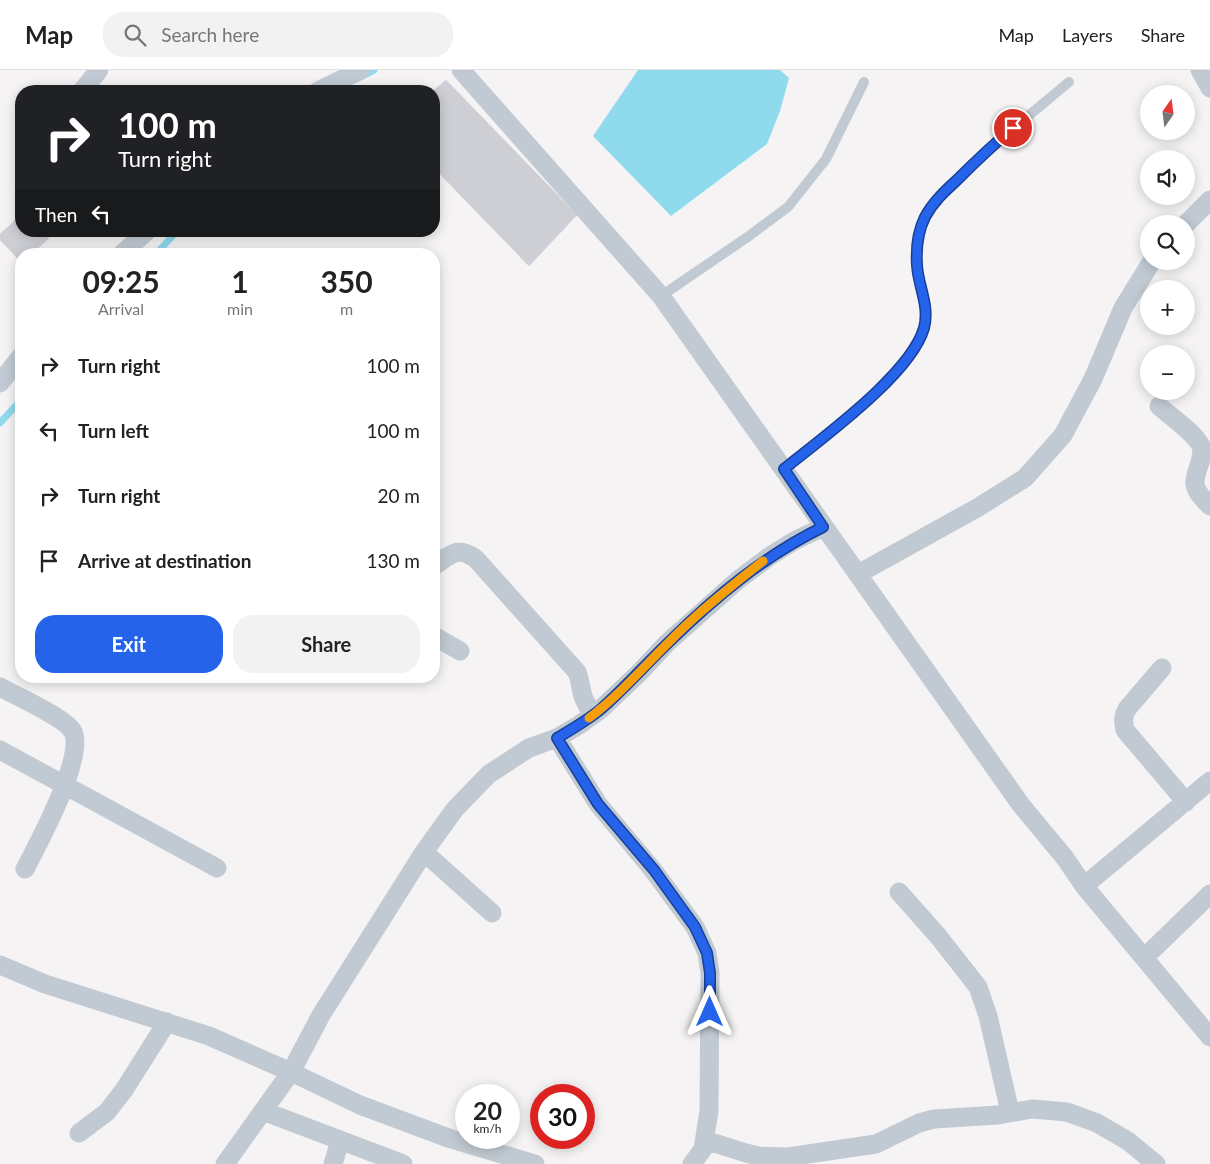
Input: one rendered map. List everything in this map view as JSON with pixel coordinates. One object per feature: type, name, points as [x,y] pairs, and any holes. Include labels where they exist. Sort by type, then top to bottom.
[{"type":"street","points":[[87,85],[99,70]]},
{"type":"street","points":[[330,85],[361,70]]},
{"type":"street","points":[[461,70],[661,296],[1021,805],[1065,858],[1084,886],[1210,1037]]},
{"type":"street","points":[[1200,70],[1210,88]]},
{"type":"street","points":[[1195,215],[1210,200]]},
{"type":"street","points":[[129,248],[140,237]]},
{"type":"street","points":[[858,574],[976,508],[1025,478],[1063,435],[1093,379],[1123,308],[1146,270]]},
{"type":"street","points":[[0,383],[15,364]]},
{"type":"street","points":[[1159,406],[1196,438],[1201,447],[1202,458],[1196,473],[1195,484],[1199,493],[1210,506]]},
{"type":"street","points":[[225,1164],[292,1072],[321,1015],[424,852],[455,809],[489,774],[529,748],[557,738],[593,715],[626,686],[674,637],[738,580],[786,546],[823,527]]},
{"type":"street","points":[[440,562],[453,553],[461,551],[468,553],[476,559],[577,672],[585,701],[593,715]]},
{"type":"street","points":[[440,639],[460,651]]},
{"type":"street","points":[[1162,668],[1127,709],[1123,723],[1125,730],[1186,802]]},
{"type":"street","points":[[0,687],[64,722],[74,732],[76,743],[65,785],[25,869]]},
{"type":"street","points":[[557,738],[598,804],[654,870],[695,927],[707,953],[710,973],[709,1111],[703,1149],[692,1164]]},
{"type":"street","points":[[0,750],[217,868]]},
{"type":"street","points":[[1084,886],[1210,781]]},
{"type":"street","points":[[424,852],[492,913]]},
{"type":"street","points":[[898,892],[938,936],[978,987],[988,1016],[1010,1112]]},
{"type":"street","points":[[1144,958],[1210,894]]},
{"type":"street","points":[[0,965],[45,984],[209,1036],[292,1072],[360,1105],[450,1139],[535,1164]]},
{"type":"street","points":[[79,1133],[107,1112],[124,1090],[167,1022]]},
{"type":"street","points":[[705,1140],[758,1156],[788,1157],[876,1144],[934,1119],[998,1115],[1032,1109],[1054,1110],[1078,1116],[1111,1131],[1156,1164]]},
{"type":"street","points":[[263,1111],[403,1164]]},
{"type":"street","points":[[333,1164],[340,1141]]},
{"type":"lane","points":[[661,296],[741,242],[788,207],[826,159],[864,82]]},
{"type":"lane","points":[[784,469],[855,411],[892,376],[916,346],[924,328],[926,313],[917,266],[917,242],[925,217],[938,198],[985,152],[1068,82]]},
{"type":"water","points":[[638,70],[780,70],[789,78],[780,111],[767,144],[671,216],[593,136]]},
{"type":"building","points":[[446,80],[577,215],[529,266],[440,174],[440,85]]},
{"type":"building","points":[[15,220],[15,237],[49,238],[38,248],[15,248],[15,256],[0,240],[0,234]]},
{"type":"waterway","points":[[362,76],[374,70]]},
{"type":"waterway","points":[[161,248],[172,237]]},
{"type":"waterway","points":[[0,423],[15,407]]},
{"type":"slow traffic","points":[[589,718],[626,686],[700,613],[763,561]]},
{"type":"route","points":[[710,1012],[710,973],[707,953],[695,927],[654,870],[598,804],[557,738],[600,710],[668,643],[738,580],[794,541],[823,527],[784,469],[855,411],[892,376],[916,346],[924,328],[926,313],[917,266],[917,242],[925,217],[938,198],[985,152],[1013,128]]}]
